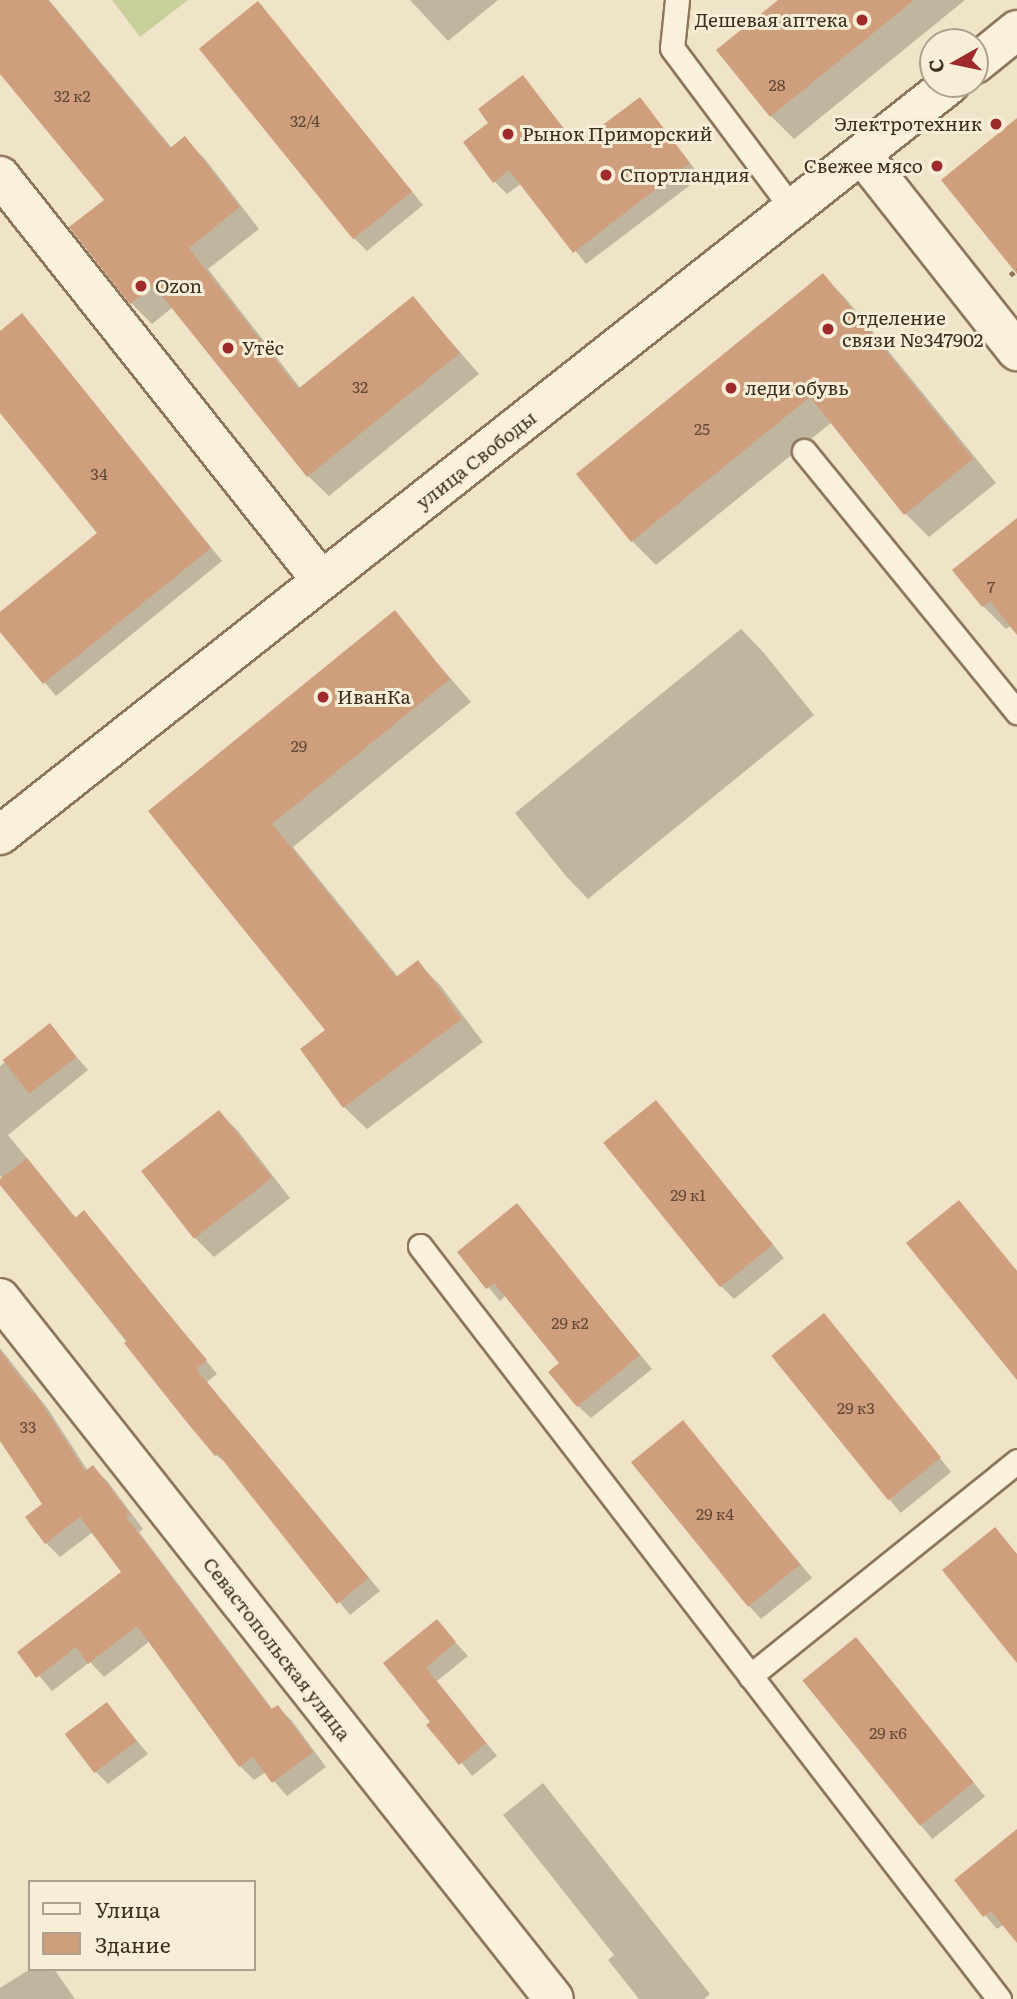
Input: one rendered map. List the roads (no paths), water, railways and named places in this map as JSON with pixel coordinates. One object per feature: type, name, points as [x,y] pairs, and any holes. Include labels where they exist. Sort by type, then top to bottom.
[{"type":"street","points":[[989,53],[1017,30]]},
{"type":"street","name":"улица Свободы","points":[[0,835],[933,98]]},
{"type":"street","points":[[862,155],[1017,351]]},
{"type":"street","points":[[0,176],[322,581]]},
{"type":"street","name":"Севастопольская улица","points":[[0,1298],[554,1999]]},
{"type":"lane","points":[[677,0],[672,48],[793,209]]},
{"type":"lane","points":[[804,451],[1017,712]]},
{"type":"lane","points":[[420,1246],[999,1999]]},
{"type":"lane","points":[[750,1676],[1017,1461]]},
{"type":"place","name":"Дешевая аптека","points":[[862,20]]},
{"type":"place","name":"Электротехник","points":[[996,124]]},
{"type":"place","name":"Рынок Приморский","points":[[508,134]]},
{"type":"place","name":"Свежее мясо","points":[[937,166]]},
{"type":"place","name":"Спортландия","points":[[606,175]]},
{"type":"place","name":"Ozon","points":[[141,286]]},
{"type":"place","name":"Отделение связи №347902","points":[[828,329]]},
{"type":"place","name":"Утёс","points":[[228,348]]},
{"type":"place","name":"леди обувь","points":[[731,388]]},
{"type":"place","name":"ИванКа","points":[[323,697]]}]
